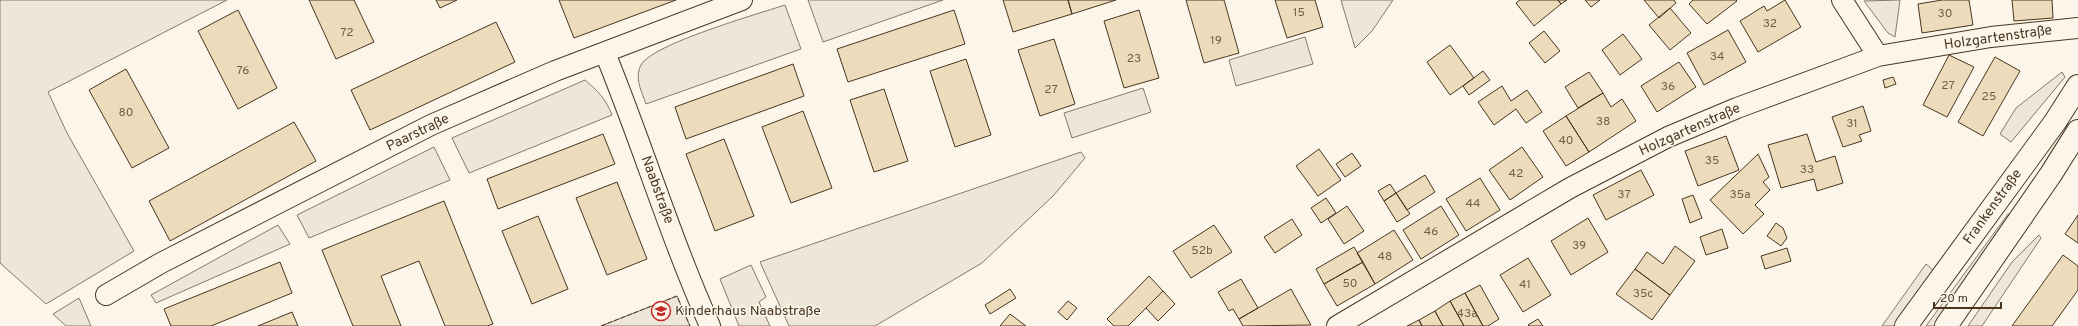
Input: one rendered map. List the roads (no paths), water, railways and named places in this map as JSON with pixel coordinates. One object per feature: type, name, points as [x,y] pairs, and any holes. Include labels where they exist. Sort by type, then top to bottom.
[{"type":"main road","name":"Frankenstraße","points":[[1906,326],[2055,122],[2078,86]]},
{"type":"main road","name":"Frankenstraße","points":[[1946,326],[2051,174],[2078,131]]},
{"type":"street","name":"Paarstraße","points":[[106,295],[161,263],[431,125],[555,71],[742,0]]},
{"type":"street","points":[[1844,1],[1878,56]]},
{"type":"street","name":"Holzgartenstraße","points":[[1337,326],[1570,188],[1668,137],[1737,108],[1878,56],[1991,37],[2078,28]]},
{"type":"street","name":"Naabstraße","points":[[605,53],[629,113],[690,280],[710,326]]},
{"type":"place","name":"Kinderhaus Naabstraße","points":[[661,311]]}]
